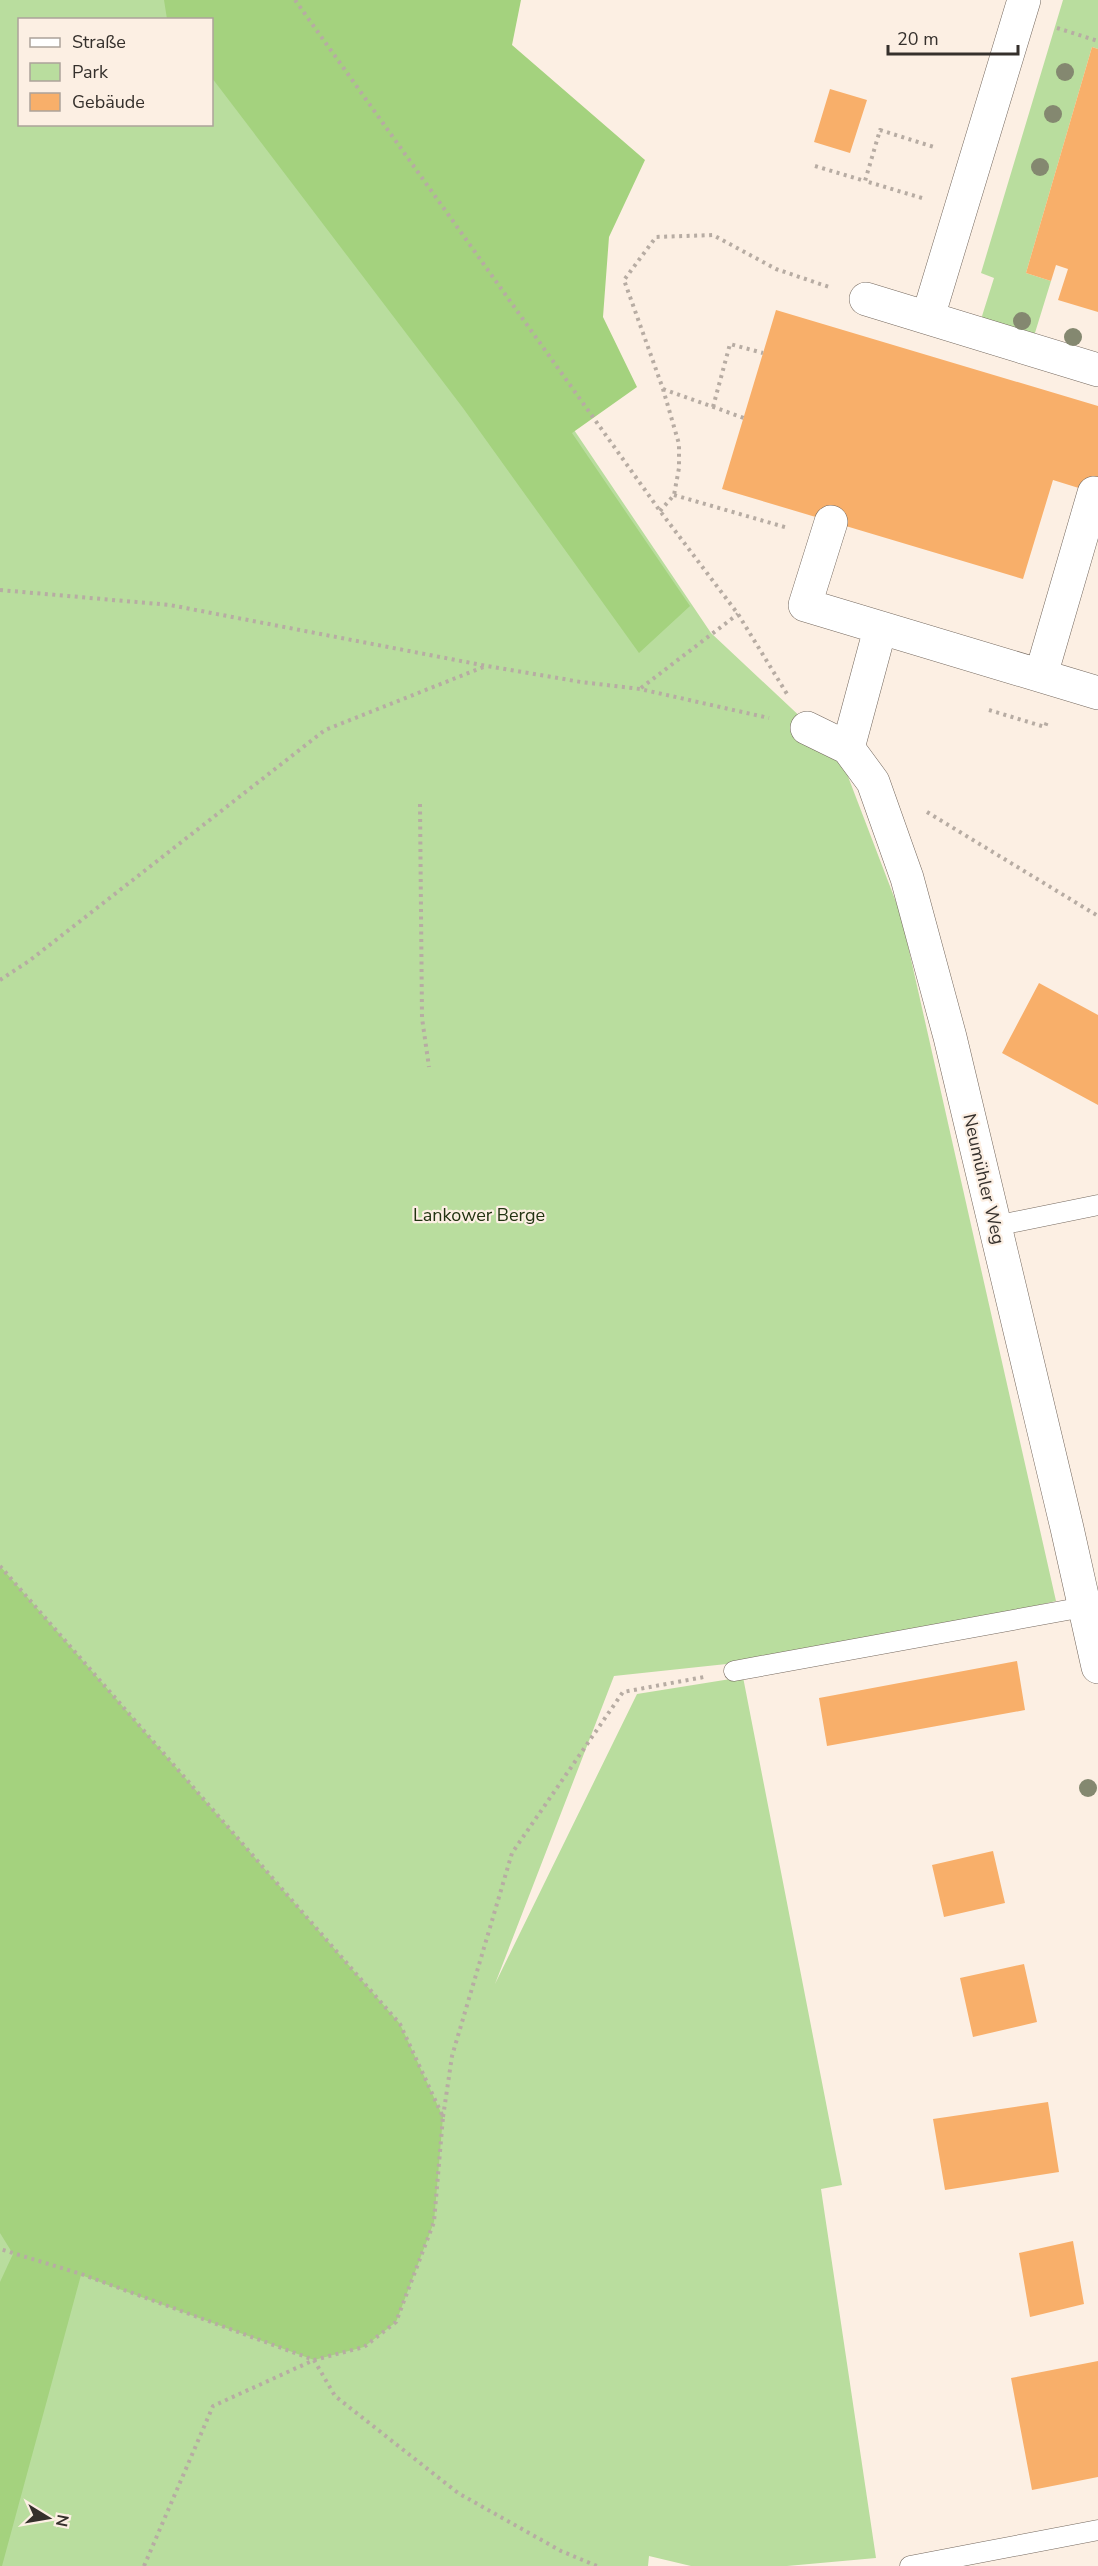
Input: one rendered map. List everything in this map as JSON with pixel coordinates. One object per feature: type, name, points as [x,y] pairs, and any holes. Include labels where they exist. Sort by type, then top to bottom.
[{"type":"street","points":[[928,317],[1024,0]]},
{"type":"street","points":[[866,300],[1098,370]]},
{"type":"street","points":[[1041,675],[1094,493]]},
{"type":"street","points":[[828,530],[805,605],[1098,693]]},
{"type":"street","points":[[848,748],[880,629]]},
{"type":"street","name":"Neumühler Weg","points":[[807,728],[848,748],[873,782],[910,889],[950,1037],[1098,1667]]},
{"type":"lane","points":[[995,1226],[1098,1205]]},
{"type":"lane","points":[[734,1671],[1084,1607]]},
{"type":"lane","points":[[910,2566],[1098,2530]]},
{"type":"path","points":[[295,0],[660,511],[738,614],[807,728]]},
{"type":"path","points":[[865,181],[880,130],[975,160]]},
{"type":"path","points":[[815,166],[960,211]]},
{"type":"path","points":[[660,511],[674,495],[679,444],[663,389],[624,280],[656,237],[714,235],[776,269],[866,300]]},
{"type":"path","points":[[713,407],[730,344],[763,353]]},
{"type":"path","points":[[663,389],[744,418]]},
{"type":"path","points":[[674,495],[828,530]]},
{"type":"path","points":[[0,590],[170,605],[487,666],[581,682],[640,689],[807,728]]},
{"type":"path","points":[[640,689],[738,614]]},
{"type":"path","points":[[0,980],[29,961],[325,730],[487,666]]},
{"type":"path","points":[[873,782],[959,830],[1098,916]]},
{"type":"path","points":[[420,804],[422,1018],[429,1068]]},
{"type":"path","points":[[0,1566],[400,2024],[443,2117]]},
{"type":"path","points":[[144,2566],[213,2406],[314,2360],[364,2347],[396,2322],[434,2222],[443,2117],[452,2056],[512,1853],[624,1692],[734,1671]]},
{"type":"path","points":[[0,2249],[81,2274],[314,2360],[335,2396],[458,2493],[561,2551],[597,2566]]},
{"type":"green space","name":"Lankower Berge","points":[[0,0],[284,0],[711,633],[839,753],[901,915],[1056,1601],[840,1652],[614,1676],[495,1984],[637,1694],[743,1677],[842,2185],[821,2189],[876,2558],[787,2566],[691,2566],[649,2556],[648,2566],[0,2566]]},
{"type":"green space","points":[[164,0],[521,0],[512,45],[645,160],[609,237],[603,317],[637,387],[572,433],[690,606],[639,653],[463,408],[213,79],[213,18],[167,18]]},
{"type":"green space","points":[[1063,0],[1098,0],[1098,49],[1092,47],[1026,273],[1051,281],[1030,349],[977,332],[994,278],[981,273]]},
{"type":"green space","points":[[0,1566],[400,2024],[443,2117],[434,2222],[396,2322],[364,2347],[314,2360],[81,2275],[2,2566],[0,2566],[0,2282],[13,2254],[0,2233]]},
{"type":"building","points":[[1092,47],[1098,49],[1098,312],[1058,300],[1068,269],[1056,265],[1051,281],[1026,273]]},
{"type":"building","points":[[830,89],[867,100],[850,153],[814,142]]},
{"type":"building","points":[[776,310],[1098,406],[1098,494],[1053,480],[1023,579],[722,489]]},
{"type":"building","points":[[1039,983],[1098,1015],[1098,1105],[1002,1053]]},
{"type":"building","points":[[1017,1661],[1025,1710],[827,1746],[819,1698]]},
{"type":"building","points":[[993,1851],[1005,1903],[944,1917],[932,1865]]},
{"type":"building","points":[[1024,1964],[1037,2022],[973,2037],[960,1978]]},
{"type":"building","points":[[1048,2102],[1059,2172],[945,2190],[933,2119]]},
{"type":"building","points":[[1073,2241],[1084,2304],[1030,2317],[1019,2253]]},
{"type":"building","points":[[1098,2361],[1098,2477],[1032,2490],[1011,2378]]}]
